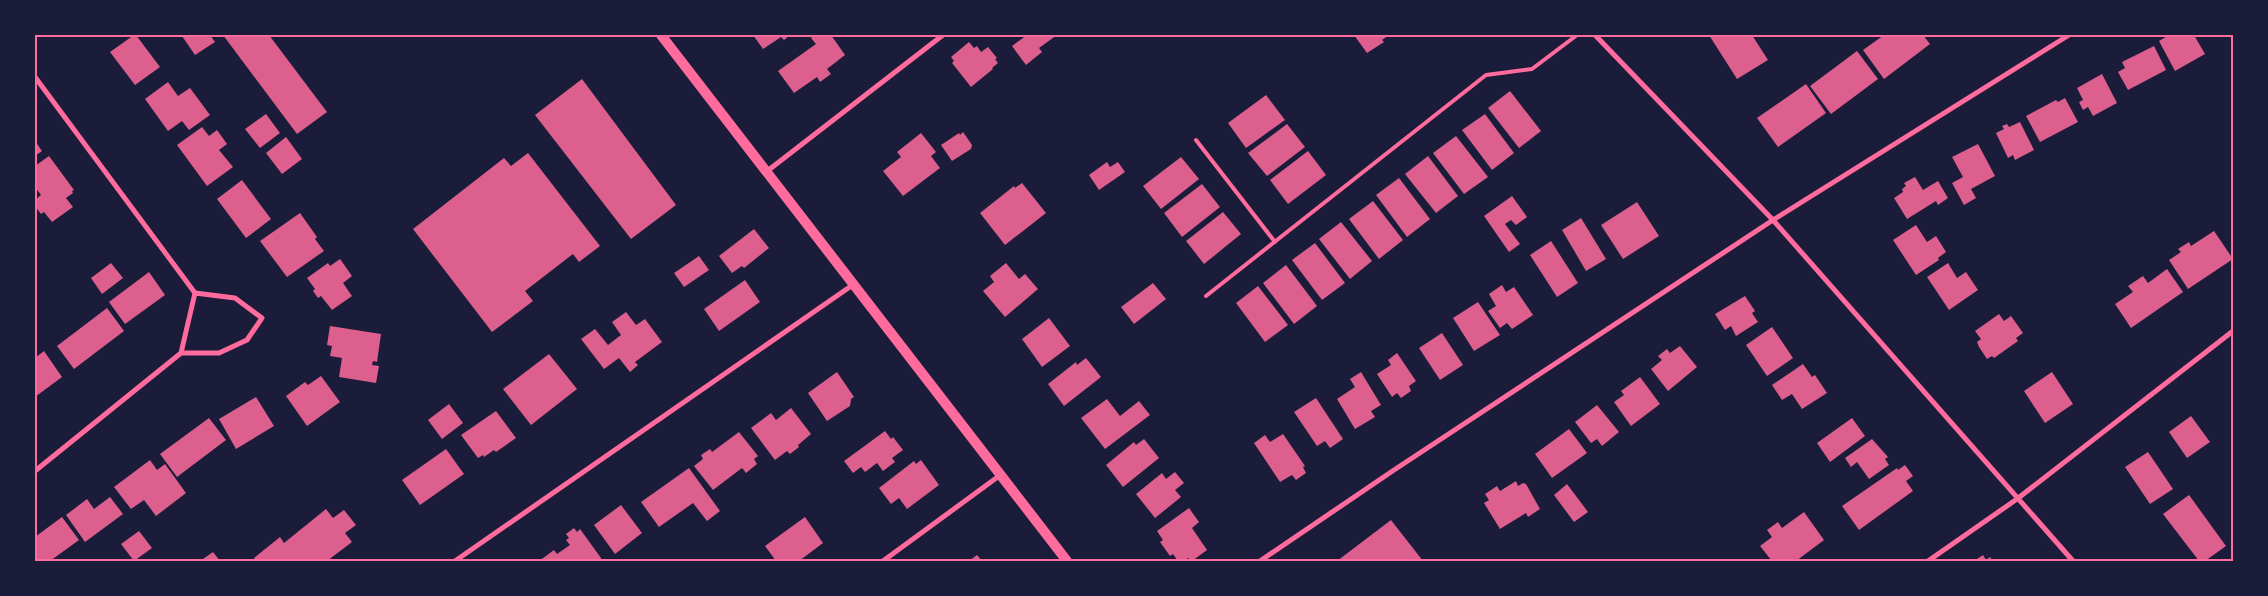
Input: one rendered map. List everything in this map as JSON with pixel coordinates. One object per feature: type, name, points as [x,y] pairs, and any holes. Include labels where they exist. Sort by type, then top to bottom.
[{"type":"main road","points":[[661,35],[854,283],[999,476],[1066,561]]},
{"type":"street","points":[[766,172],[943,35]]},
{"type":"street","points":[[1595,35],[1773,220],[2073,561]]},
{"type":"street","points":[[1260,561],[1402,464],[1773,220],[2069,35]]},
{"type":"street","points":[[35,77],[195,293],[235,298],[262,318],[247,340],[219,353],[180,353]]},
{"type":"street","points":[[455,561],[854,283]]},
{"type":"street","points":[[35,471],[180,353],[195,293]]},
{"type":"street","points":[[1928,561],[2017,499],[2233,331]]},
{"type":"street","points":[[883,561],[999,476]]},
{"type":"lane","points":[[1206,296],[1486,75],[1532,69],[1577,35]]},
{"type":"lane","points":[[1196,140],[1275,242]]},
{"type":"building","points":[[136,35],[160,67],[135,85],[110,52]]},
{"type":"building","points":[[210,35],[215,42],[195,55],[182,36]]},
{"type":"building","points":[[223,35],[269,35],[327,112],[297,134]]},
{"type":"building","points":[[753,35],[790,35],[784,40],[781,37],[763,49]]},
{"type":"building","points":[[815,35],[831,35],[845,55],[827,69],[831,74],[820,82],[817,77],[794,93],[778,71],[816,44],[811,38]]},
{"type":"building","points":[[1027,35],[1057,35],[1039,48],[1042,52],[1026,65],[1012,46]]},
{"type":"building","points":[[1354,35],[1389,35],[1382,40],[1384,42],[1367,53]]},
{"type":"building","points":[[1709,35],[1752,35],[1768,60],[1737,79]]},
{"type":"building","points":[[1884,35],[1923,35],[1930,44],[1884,79],[1863,50]]},
{"type":"building","points":[[2169,35],[2194,35],[2205,54],[2175,71],[2159,41]]},
{"type":"building","points":[[969,42],[974,48],[977,46],[981,52],[988,47],[997,58],[995,59],[998,63],[971,87],[952,63],[954,61],[951,57]]},
{"type":"building","points":[[2154,46],[2166,70],[2128,90],[2118,72],[2125,68],[2122,62]]},
{"type":"building","points":[[1857,51],[1878,79],[1831,114],[1810,86]]},
{"type":"building","points":[[2102,74],[2117,103],[2093,116],[2088,107],[2083,110],[2079,102],[2083,100],[2077,88]]},
{"type":"building","points":[[582,79],[676,205],[631,239],[535,115]]},
{"type":"building","points":[[168,82],[178,96],[190,88],[210,115],[189,130],[182,121],[168,131],[145,99]]},
{"type":"building","points":[[1806,84],[1826,113],[1778,147],[1757,118]]},
{"type":"building","points":[[1510,91],[1541,131],[1519,148],[1488,108]]},
{"type":"building","points":[[1266,95],[1285,120],[1246,148],[1228,123]]},
{"type":"building","points":[[2065,98],[2078,122],[2040,142],[2026,116],[2056,100],[2058,102]]},
{"type":"building","points":[[266,114],[280,133],[260,148],[245,129]]},
{"type":"building","points":[[1485,114],[1514,153],[1492,170],[1462,130]]},
{"type":"building","points":[[2020,122],[2034,150],[2015,160],[2013,155],[2008,158],[1996,133],[2004,129],[2002,126],[2007,124],[2009,127]]},
{"type":"building","points":[[1287,124],[1305,147],[1267,176],[1248,153]]},
{"type":"building","points":[[202,127],[209,136],[217,130],[227,144],[219,150],[233,167],[207,186],[177,145]]},
{"type":"building","points":[[963,132],[972,145],[971,149],[952,161],[941,145]]},
{"type":"building","points":[[921,133],[936,152],[931,156],[940,168],[903,196],[883,171],[901,157],[897,152]]},
{"type":"building","points":[[1456,136],[1488,177],[1464,194],[1433,153]]},
{"type":"building","points":[[286,137],[302,159],[282,174],[266,153]]},
{"type":"building","points":[[35,141],[42,151],[35,156]]},
{"type":"building","points":[[1978,144],[1995,176],[1971,189],[1976,198],[1964,205],[1952,183],[1963,177],[1952,157]]},
{"type":"building","points":[[1308,151],[1326,175],[1288,204],[1270,180]]},
{"type":"building","points":[[528,153],[600,246],[579,262],[573,254],[525,291],[533,301],[492,332],[413,229],[504,158],[511,166]]},
{"type":"building","points":[[49,156],[74,190],[66,198],[73,207],[52,222],[44,212],[41,214],[35,206],[35,200],[41,195],[35,187],[35,166]]},
{"type":"building","points":[[1428,156],[1458,196],[1436,213],[1405,174]]},
{"type":"building","points":[[1181,157],[1199,179],[1161,209],[1143,186]]},
{"type":"building","points":[[1107,162],[1110,167],[1118,162],[1125,172],[1099,190],[1089,175]]},
{"type":"building","points":[[1915,177],[1923,190],[1938,181],[1948,198],[1938,205],[1936,201],[1907,219],[1894,198],[1903,192],[1902,189],[1906,186],[1904,183]]},
{"type":"building","points":[[1399,178],[1430,219],[1407,237],[1376,195]]},
{"type":"building","points":[[242,180],[271,219],[246,238],[217,199]]},
{"type":"building","points":[[1022,183],[1046,213],[1005,245],[980,213],[1014,186],[1015,188]]},
{"type":"building","points":[[1202,184],[1220,207],[1182,237],[1164,213]]},
{"type":"building","points":[[1512,196],[1527,217],[1516,225],[1511,220],[1505,224],[1520,244],[1509,252],[1484,216]]},
{"type":"building","points":[[1373,201],[1403,240],[1379,259],[1349,219]]},
{"type":"building","points":[[1637,202],[1659,236],[1623,259],[1601,225]]},
{"type":"building","points":[[1223,212],[1241,234],[1204,264],[1186,241]]},
{"type":"building","points":[[300,213],[317,237],[315,239],[324,251],[287,277],[260,241]]},
{"type":"building","points":[[1581,218],[1606,259],[1586,271],[1562,230]]},
{"type":"building","points":[[1341,222],[1372,261],[1350,279],[1319,239]]},
{"type":"building","points":[[1916,225],[1927,242],[1936,236],[1946,252],[1938,258],[1939,260],[1916,275],[1893,240]]},
{"type":"building","points":[[754,229],[769,248],[744,268],[742,266],[732,273],[719,256]]},
{"type":"building","points":[[2214,231],[2233,259],[2188,289],[2169,260],[2181,252],[2178,249],[2189,242],[2191,246]]},
{"type":"building","points":[[1551,241],[1578,283],[1557,297],[1530,255]]},
{"type":"building","points":[[1315,243],[1345,283],[1322,300],[1292,260]]},
{"type":"building","points":[[699,256],[709,270],[684,287],[674,273]]},
{"type":"building","points":[[340,259],[352,276],[343,283],[352,296],[332,310],[321,296],[318,298],[313,291],[315,289],[307,278],[328,263],[330,266]]},
{"type":"building","points":[[111,263],[123,278],[102,294],[91,278]]},
{"type":"building","points":[[1006,263],[1019,279],[1025,274],[1038,289],[1005,317],[983,291],[994,282],[990,276]]},
{"type":"building","points":[[1948,263],[1957,278],[1966,272],[1978,290],[1949,310],[1927,277]]},
{"type":"building","points":[[1286,265],[1317,306],[1294,324],[1263,283]]},
{"type":"building","points":[[2167,269],[2183,292],[2131,328],[2115,304],[2133,292],[2128,286],[2143,276],[2148,283]]},
{"type":"building","points":[[149,272],[165,295],[125,324],[109,302]]},
{"type":"building","points":[[745,280],[760,302],[719,331],[704,309]]},
{"type":"building","points":[[1153,283],[1166,299],[1134,324],[1121,307]]},
{"type":"building","points":[[1502,285],[1506,292],[1514,287],[1533,315],[1512,329],[1507,323],[1500,328],[1488,311],[1496,306],[1489,294]]},
{"type":"building","points":[[1258,286],[1288,325],[1265,342],[1236,303]]},
{"type":"building","points":[[1745,296],[1755,311],[1752,313],[1758,322],[1736,336],[1731,326],[1725,330],[1715,314]]},
{"type":"building","points":[[1478,302],[1500,335],[1474,351],[1453,318]]},
{"type":"building","points":[[107,308],[124,331],[74,369],[57,346]]},
{"type":"building","points":[[626,312],[636,325],[645,319],[662,342],[635,362],[638,365],[630,372],[619,358],[604,369],[581,339],[595,329],[608,345],[621,335],[612,322]]},
{"type":"building","points":[[1999,314],[2004,321],[2011,316],[2023,333],[2016,338],[2018,341],[1994,358],[1992,356],[1987,359],[1979,347],[1977,342],[1981,339],[1975,331]]},
{"type":"building","points":[[1049,318],[1070,346],[1042,367],[1022,339]]},
{"type":"building","points":[[330,326],[381,334],[377,362],[373,361],[372,365],[379,366],[376,383],[339,377],[342,358],[330,356],[332,346],[327,345]]},
{"type":"building","points":[[1772,327],[1793,358],[1767,376],[1746,345]]},
{"type":"building","points":[[1442,333],[1463,365],[1440,380],[1419,348]]},
{"type":"building","points":[[1680,346],[1697,367],[1668,391],[1651,369],[1662,360],[1658,356],[1667,349],[1670,353]]},
{"type":"building","points":[[44,351],[62,377],[35,397],[35,358]]},
{"type":"building","points":[[1397,353],[1416,381],[1409,386],[1411,391],[1401,398],[1397,393],[1392,397],[1377,374],[1391,365],[1388,360]]},
{"type":"building","points":[[549,354],[577,389],[531,425],[503,389]]},
{"type":"building","points":[[1086,358],[1101,377],[1064,406],[1048,384],[1076,362],[1077,365]]},
{"type":"building","points":[[1803,364],[1812,377],[1815,375],[1827,393],[1802,409],[1792,394],[1782,400],[1772,385]]},
{"type":"building","points":[[837,372],[854,397],[851,399],[850,406],[827,421],[808,393]]},
{"type":"building","points":[[1361,372],[1381,405],[1371,411],[1375,417],[1355,429],[1337,399],[1355,387],[1350,379]]},
{"type":"building","points":[[2052,372],[2073,404],[2045,423],[2024,391]]},
{"type":"building","points":[[321,376],[340,402],[307,426],[286,396],[305,382],[308,385]]},
{"type":"building","points":[[1640,377],[1660,404],[1631,426],[1614,402],[1624,395],[1621,391]]},
{"type":"building","points":[[256,397],[274,426],[236,449],[219,419]]},
{"type":"building","points":[[1316,398],[1343,439],[1330,448],[1325,441],[1317,446],[1294,412]]},
{"type":"building","points":[[1107,399],[1120,416],[1139,401],[1150,415],[1105,449],[1081,418]]},
{"type":"building","points":[[449,404],[463,423],[442,439],[428,420]]},
{"type":"building","points":[[1597,405],[1619,432],[1602,446],[1597,439],[1591,443],[1575,422]]},
{"type":"building","points":[[791,408],[811,434],[790,454],[787,451],[775,460],[751,428],[771,413],[776,420]]},
{"type":"building","points":[[496,411],[516,438],[496,452],[494,450],[484,457],[483,455],[478,458],[461,435]]},
{"type":"building","points":[[2191,416],[2210,442],[2187,458],[2169,432]]},
{"type":"building","points":[[209,418],[226,440],[177,477],[160,454]]},
{"type":"building","points":[[1852,418],[1865,436],[1830,462],[1817,443]]},
{"type":"building","points":[[1569,429],[1587,453],[1552,478],[1535,454]]},
{"type":"building","points":[[885,431],[891,439],[893,437],[903,450],[892,458],[895,462],[883,471],[877,463],[865,472],[861,467],[853,473],[844,461]]},
{"type":"building","points":[[739,432],[758,456],[754,459],[757,464],[746,473],[742,468],[713,490],[694,466],[703,459],[701,455],[710,449],[712,452]]},
{"type":"building","points":[[1283,434],[1305,466],[1303,467],[1306,473],[1296,480],[1292,475],[1280,482],[1254,443],[1265,435],[1270,442]]},
{"type":"building","points":[[1144,439],[1159,458],[1123,487],[1106,465],[1134,442],[1136,445]]},
{"type":"building","points":[[1872,439],[1888,457],[1885,459],[1889,465],[1869,479],[1857,462],[1851,467],[1845,458]]},
{"type":"building","points":[[446,449],[464,474],[420,505],[402,480]]},
{"type":"building","points":[[2148,452],[2173,489],[2150,504],[2125,467]]},
{"type":"building","points":[[150,460],[157,470],[165,464],[186,493],[156,516],[144,500],[131,509],[114,487]]},
{"type":"building","points":[[921,460],[939,485],[907,509],[899,498],[891,504],[879,488],[914,461],[916,464]]},
{"type":"building","points":[[1905,465],[1913,476],[1906,481],[1913,491],[1859,530],[1842,506],[1897,468],[1898,470]]},
{"type":"building","points":[[689,468],[720,511],[707,521],[693,503],[659,527],[641,502]]},
{"type":"building","points":[[1175,472],[1184,483],[1175,490],[1181,497],[1155,518],[1136,494],[1162,473],[1166,479]]},
{"type":"building","points":[[1516,481],[1518,486],[1523,483],[1526,484],[1540,509],[1528,517],[1526,513],[1500,529],[1484,503],[1489,500],[1485,494],[1497,486],[1500,491]]},
{"type":"building","points":[[1567,484],[1588,512],[1574,522],[1554,495]]},
{"type":"building","points":[[2189,495],[2226,546],[2205,561],[2199,561],[2163,514]]},
{"type":"building","points":[[110,497],[123,514],[85,542],[66,515],[87,499],[94,509]]},
{"type":"building","points":[[621,505],[642,533],[615,554],[594,525]]},
{"type":"building","points":[[1189,508],[1199,522],[1192,528],[1207,550],[1192,561],[1188,558],[1184,561],[1178,561],[1173,554],[1170,556],[1160,542],[1163,540],[1157,531]]},
{"type":"building","points":[[326,509],[333,518],[344,510],[356,525],[345,533],[352,542],[327,561],[256,561],[254,558],[280,537],[284,543]]},
{"type":"building","points":[[1804,512],[1824,540],[1796,561],[1772,561],[1760,546],[1772,537],[1767,530],[1778,522],[1782,528]]},
{"type":"building","points":[[62,517],[79,540],[50,561],[35,561],[35,537]]},
{"type":"building","points":[[805,517],[823,543],[799,561],[776,561],[765,546]]},
{"type":"building","points":[[1391,520],[1423,561],[1337,561]]},
{"type":"building","points":[[574,528],[577,532],[580,529],[601,558],[601,561],[539,561],[554,550],[557,554],[570,545],[566,540],[569,538],[566,534]]},
{"type":"building","points":[[139,531],[152,548],[134,561],[121,544]]},
{"type":"building","points":[[213,552],[220,561],[200,561]]},
{"type":"building","points":[[977,555],[982,561],[969,561]]},
{"type":"building","points":[[1983,555],[1986,560],[1990,557],[1993,561],[1974,561]]}]
